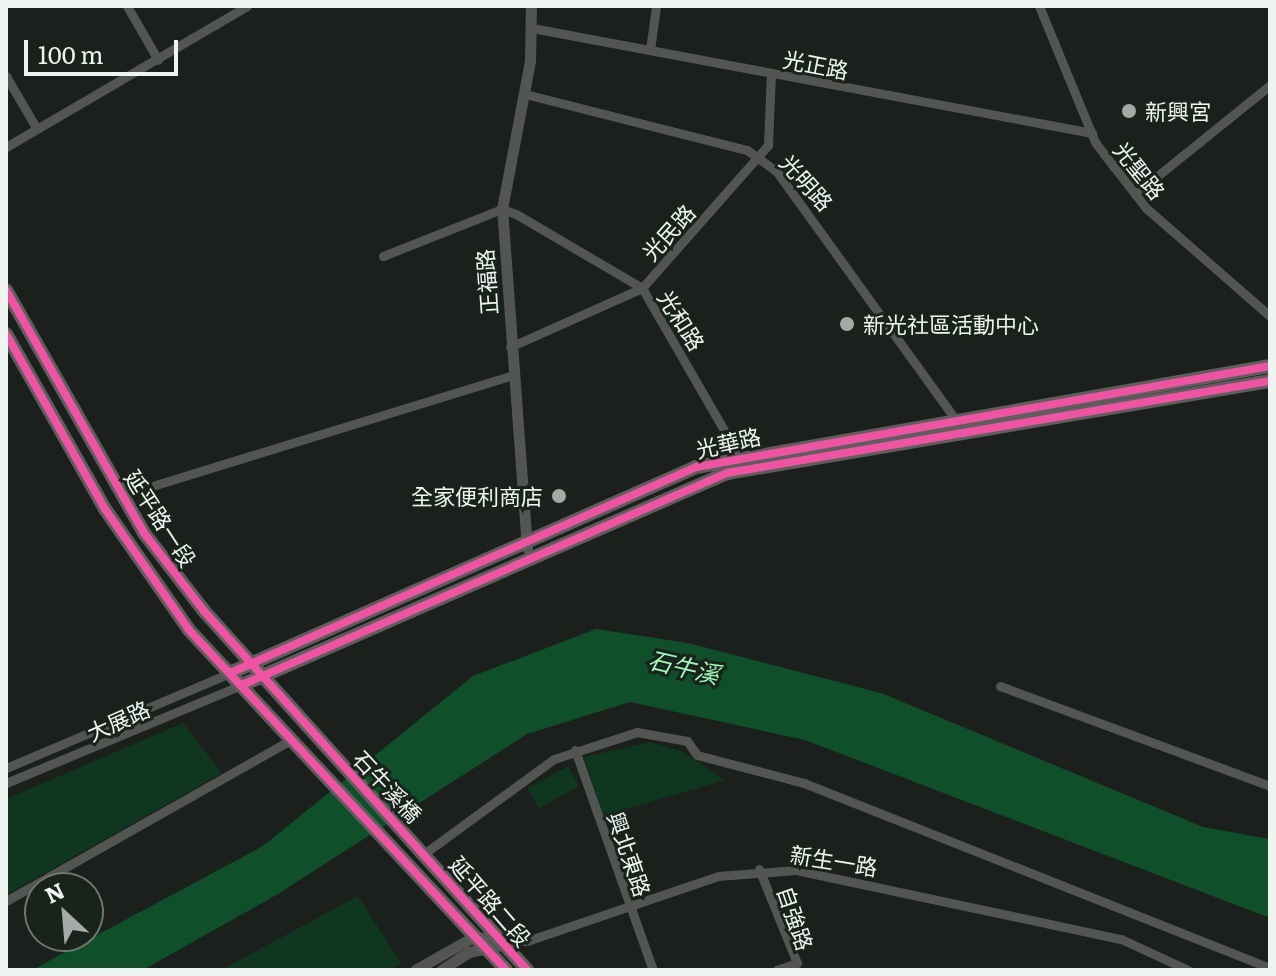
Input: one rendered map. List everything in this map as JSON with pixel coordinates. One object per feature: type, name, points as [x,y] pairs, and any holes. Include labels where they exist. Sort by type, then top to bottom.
[{"type":"main road","name":"延平路一段","points":[[8,297],[144,533],[251,664],[321,741]]},
{"type":"main road","name":"延平路一段","points":[[6,334],[55,424],[160,592],[304,754]]},
{"type":"main road","name":"光華路","points":[[242,685],[676,490],[743,463],[963,433],[1270,366]]},
{"type":"main road","name":"光華路","points":[[230,673],[654,483],[955,419],[1270,381]]},
{"type":"main road","points":[[55,424],[76,412]]},
{"type":"main road","name":"石牛溪橋","points":[[321,741],[426,854]]},
{"type":"main road","name":"石牛溪橋","points":[[304,754],[412,870]]},
{"type":"main road","name":"延平路二段","points":[[426,854],[508,944],[527,970]]},
{"type":"main road","name":"延平路二段","points":[[412,870],[506,970]]},
{"type":"street","points":[[127,6],[158,60]]},
{"type":"street","points":[[6,147],[247,6]]},
{"type":"street","name":"正福路","points":[[528,557],[511,376],[502,209],[525,94],[532,28],[531,6]]},
{"type":"street","points":[[650,50],[656,6]]},
{"type":"street","name":"光聖路","points":[[1038,6],[1092,133],[1135,194],[1270,316]]},
{"type":"street","name":"光正路","points":[[532,28],[1092,133]]},
{"type":"street","name":"光民路","points":[[510,347],[642,288],[768,145],[771,73]]},
{"type":"street","points":[[6,76],[37,129]]},
{"type":"street","points":[[1135,194],[1270,85]]},
{"type":"street","name":"光明路","points":[[525,94],[759,158],[811,209],[963,433]]},
{"type":"street","points":[[383,256],[502,209]]},
{"type":"street","name":"光和路","points":[[502,209],[642,288],[743,463]]},
{"type":"street","points":[[123,495],[511,376]]},
{"type":"street","name":"大展路","points":[[6,768],[230,673]]},
{"type":"street","name":"大展路","points":[[6,783],[242,685]]},
{"type":"street","points":[[1000,686],[1270,786]]},
{"type":"street","points":[[426,854],[490,799],[575,750],[637,732],[687,741],[697,755],[804,783],[1270,968]]},
{"type":"street","points":[[6,901],[291,740]]},
{"type":"street","name":"興北東路","points":[[575,750],[653,970]]},
{"type":"street","name":"新生一路","points":[[508,944],[759,869],[857,880],[1096,933],[1188,970]]},
{"type":"street","name":"自強路","points":[[759,869],[797,963],[777,970]]},
{"type":"street","points":[[415,970],[475,936],[508,944]]},
{"type":"street","points":[[441,970],[508,944]]},
{"type":"shaded area","points":[[183,723],[222,773],[47,872],[24,872],[24,885],[6,895],[6,799]]},
{"type":"shaded area","points":[[651,742],[684,752],[725,780],[603,816],[584,757]]},
{"type":"shaded area","points":[[568,766],[579,786],[539,808],[528,788]]},
{"type":"shaded area","points":[[358,896],[401,963],[390,970],[221,970]]},
{"type":"water","name":"石牛溪","points":[[596,629],[688,643],[881,693],[1203,827],[1270,839],[1270,918],[805,740],[630,702],[527,734],[278,894],[143,970],[32,970],[66,952],[104,952],[104,931],[263,846],[473,676]]},
{"type":"cycle path","points":[[6,290],[144,533],[204,611],[527,970]]},
{"type":"cycle path","points":[[6,334],[105,509],[189,630],[506,970]]},
{"type":"cycle path","points":[[230,673],[696,467],[1270,366]]},
{"type":"cycle path","points":[[242,685],[727,473],[1270,381]]},
{"type":"place","name":"新興宮","points":[[1129,111]]},
{"type":"place","name":"新光社區活動中心","points":[[847,324]]},
{"type":"place","name":"全家便利商店","points":[[559,496]]}]
